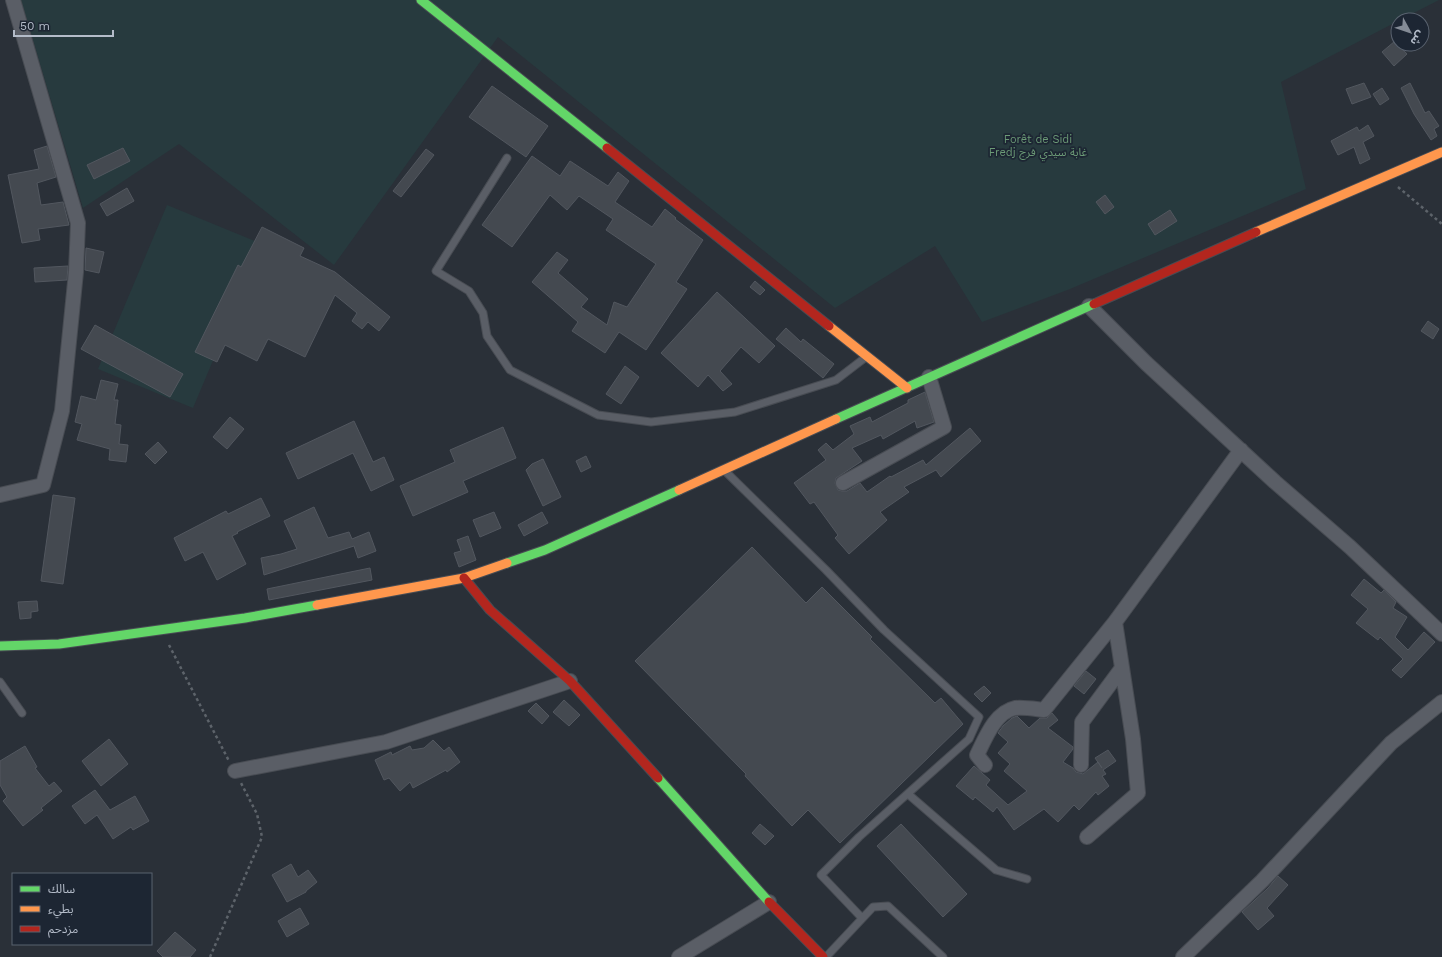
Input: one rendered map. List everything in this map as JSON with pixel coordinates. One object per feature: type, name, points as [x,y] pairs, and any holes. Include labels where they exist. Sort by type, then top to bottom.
[{"type":"main road","points":[[421,0],[906,388]]},
{"type":"main road","points":[[0,646],[59,644],[245,618],[464,578],[545,550],[1232,242],[1442,152]]},
{"type":"main road","points":[[464,578],[490,610],[570,681],[769,902],[824,957]]},
{"type":"street","points":[[0,495],[43,485],[62,411],[76,272],[78,223],[13,0]]},
{"type":"street","points":[[1089,306],[1146,363],[1350,547],[1442,634]]},
{"type":"street","points":[[843,483],[944,427],[930,378]]},
{"type":"street","points":[[985,765],[977,755],[992,726],[1005,712],[1016,708],[1044,710],[1115,622],[1242,450]]},
{"type":"street","points":[[1087,837],[1138,793],[1133,739],[1115,622]]},
{"type":"street","points":[[1082,766],[1082,722],[1122,668]]},
{"type":"street","points":[[235,771],[386,742],[570,681]]},
{"type":"street","points":[[1183,957],[1262,882],[1391,743],[1442,702]]},
{"type":"street","points":[[679,957],[769,902]]},
{"type":"lane","points":[[507,158],[436,271],[469,291],[483,313],[487,336],[510,370],[598,415],[651,422],[735,412],[836,380],[867,356]]},
{"type":"lane","points":[[724,470],[826,570],[884,630],[979,717],[969,739],[860,837],[821,875],[862,918]]},
{"type":"lane","points":[[0,682],[22,713]]},
{"type":"lane","points":[[908,794],[996,870],[1026,879]]},
{"type":"lane","points":[[824,957],[872,907],[888,906],[943,957]]},
{"type":"path","points":[[1386,176],[1442,224]]},
{"type":"path","points":[[161,630],[257,814],[262,836],[210,957]]},
{"type":"green space","name":"Forêt de Sidi Fredj غابة سيدي فرج","points":[[21,0],[1439,0],[1416,12],[1390,12],[1390,25],[1281,82],[1306,189],[1070,289],[982,322],[935,246],[835,308],[498,37],[334,265],[179,144],[83,208]]},
{"type":"green space","points":[[167,205],[262,244],[193,408],[98,369]]},
{"type":"building","points":[[1390,45],[1390,52],[1405,52],[1407,54],[1394,66],[1382,52]]},
{"type":"building","points":[[1364,83],[1371,97],[1352,104],[1346,89]]},
{"type":"building","points":[[1410,83],[1425,113],[1429,111],[1439,126],[1434,129],[1437,136],[1431,140],[1414,114],[1401,88]]},
{"type":"building","points":[[492,86],[548,126],[526,157],[469,117]]},
{"type":"building","points":[[1382,88],[1389,99],[1380,105],[1373,94]]},
{"type":"building","points":[[1368,125],[1374,136],[1363,142],[1370,159],[1360,164],[1354,147],[1338,155],[1331,141],[1357,127],[1359,131]]},
{"type":"building","points":[[47,146],[56,177],[37,183],[41,205],[63,202],[69,225],[38,229],[40,240],[22,243],[8,175],[39,169],[34,150]]},
{"type":"building","points":[[123,148],[130,161],[94,179],[87,165]]},
{"type":"building","points":[[426,149],[434,155],[401,197],[393,191]]},
{"type":"building","points":[[532,156],[560,176],[570,161],[608,186],[618,172],[629,181],[615,202],[652,227],[665,209],[676,218],[675,219],[703,240],[676,282],[687,289],[646,350],[619,332],[605,353],[572,331],[578,322],[532,282],[557,252],[568,260],[558,273],[588,299],[581,307],[607,325],[614,302],[627,307],[656,264],[606,230],[613,219],[579,196],[567,210],[550,195],[512,247],[482,225]]},
{"type":"building","points":[[127,188],[134,201],[107,216],[100,204]]},
{"type":"building","points":[[1105,195],[1114,207],[1105,214],[1096,202]]},
{"type":"building","points":[[1170,210],[1177,221],[1155,235],[1148,224]]},
{"type":"building","points":[[262,227],[304,248],[300,256],[335,272],[390,317],[379,331],[368,322],[362,329],[352,321],[357,313],[335,295],[305,357],[268,339],[257,361],[225,345],[217,362],[195,352],[238,265],[241,267]]},
{"type":"building","points":[[86,248],[104,252],[99,273],[85,270]]},
{"type":"building","points":[[68,266],[67,280],[35,282],[34,268]]},
{"type":"building","points":[[755,281],[765,290],[760,295],[750,287]]},
{"type":"building","points":[[717,292],[775,346],[759,363],[741,347],[720,371],[732,384],[723,391],[708,375],[698,387],[661,353]]},
{"type":"building","points":[[1428,321],[1439,329],[1433,339],[1421,331]]},
{"type":"building","points":[[95,325],[183,374],[170,397],[81,349]]},
{"type":"building","points":[[786,328],[801,342],[803,339],[834,364],[823,378],[776,339]]},
{"type":"building","points":[[625,366],[639,377],[621,404],[606,394]]},
{"type":"building","points":[[101,380],[118,384],[114,400],[118,400],[115,424],[121,425],[119,444],[128,445],[126,462],[109,460],[110,449],[77,440],[82,424],[75,422],[81,396],[96,400]]},
{"type":"building","points":[[925,392],[934,422],[917,428],[915,421],[883,439],[881,435],[852,448],[862,461],[836,478],[835,483],[838,490],[847,491],[860,483],[867,492],[890,476],[891,477],[923,460],[926,465],[970,428],[981,441],[941,477],[936,470],[904,487],[909,492],[880,512],[887,520],[849,554],[835,538],[838,535],[814,502],[810,504],[794,483],[826,460],[818,450],[826,443],[833,450],[854,434],[850,426],[870,417],[872,422],[908,403],[908,400]]},
{"type":"building","points":[[230,417],[244,429],[227,449],[213,437]]},
{"type":"building","points":[[354,421],[373,462],[384,457],[394,480],[371,491],[353,453],[298,479],[286,453]]},
{"type":"building","points":[[503,427],[516,458],[463,481],[468,492],[413,516],[400,486],[455,462],[450,450]]},
{"type":"building","points":[[158,442],[167,452],[155,464],[145,454]]},
{"type":"building","points":[[586,456],[591,467],[581,472],[576,461]]},
{"type":"building","points":[[543,459],[561,497],[543,506],[526,470],[532,464]]},
{"type":"building","points":[[53,495],[75,498],[63,584],[41,581]]},
{"type":"building","points":[[261,498],[270,516],[237,532],[238,533],[232,536],[246,564],[217,580],[203,552],[185,561],[174,538],[226,511],[228,514]]},
{"type":"building","points":[[314,507],[328,538],[349,532],[352,539],[369,532],[376,551],[358,558],[354,546],[264,575],[261,558],[297,549],[284,521]]},
{"type":"building","points":[[494,512],[501,528],[480,537],[473,520]]},
{"type":"building","points":[[542,512],[548,523],[524,536],[518,525]]},
{"type":"building","points":[[468,536],[476,560],[459,567],[454,553],[461,551],[457,540]]},
{"type":"building","points":[[752,547],[806,603],[822,587],[872,637],[870,639],[935,703],[941,698],[963,724],[840,843],[808,810],[792,826],[745,776],[746,774],[635,661]]},
{"type":"building","points":[[370,568],[372,580],[269,600],[267,589]]},
{"type":"building","points":[[1364,579],[1381,593],[1384,590],[1396,602],[1393,608],[1407,617],[1395,637],[1408,650],[1424,632],[1435,642],[1401,678],[1392,670],[1403,659],[1380,637],[1378,640],[1356,623],[1368,609],[1351,595]]},
{"type":"building","points":[[37,601],[38,611],[31,612],[31,618],[20,619],[18,602]]},
{"type":"building","points":[[1086,671],[1096,679],[1084,694],[1074,686]]},
{"type":"building","points":[[984,686],[991,693],[982,702],[974,694]]},
{"type":"building","points":[[564,700],[580,715],[569,726],[553,712]]},
{"type":"building","points":[[536,703],[549,716],[542,724],[528,711]]},
{"type":"building","points":[[1052,713],[1058,720],[1048,728],[1073,747],[1063,762],[1073,768],[1076,772],[1083,774],[1098,762],[1095,758],[1108,750],[1116,761],[1103,770],[1106,774],[1102,776],[1109,786],[1098,795],[1096,792],[1079,810],[1074,805],[1058,822],[1044,809],[1014,830],[997,807],[993,812],[975,797],[973,800],[956,786],[974,766],[990,780],[986,785],[1008,805],[1027,791],[1004,771],[1010,764],[998,753],[1008,742],[998,733],[1003,726],[1012,718],[1017,716],[1029,728],[1040,718],[1047,718]]},
{"type":"building","points":[[109,739],[128,764],[101,786],[82,761]]},
{"type":"building","points":[[433,740],[444,751],[449,747],[460,762],[447,772],[446,770],[413,788],[410,782],[400,791],[389,778],[384,780],[375,760],[391,752],[392,755],[410,746],[412,750],[424,748]]},
{"type":"building","points":[[25,746],[37,767],[35,768],[49,786],[54,782],[62,791],[41,808],[43,810],[23,826],[3,801],[7,797],[0,785],[0,761]]},
{"type":"building","points":[[95,790],[110,810],[135,796],[149,821],[133,830],[131,827],[113,839],[97,815],[85,824],[72,806]]},
{"type":"building","points":[[760,824],[774,836],[765,845],[752,833]]},
{"type":"building","points":[[901,824],[967,894],[943,917],[877,846]]},
{"type":"building","points":[[291,864],[298,877],[308,870],[317,882],[306,892],[287,902],[272,875]]},
{"type":"building","points":[[1278,876],[1288,885],[1267,908],[1274,916],[1258,930],[1242,912],[1268,888]]},
{"type":"building","points":[[300,908],[309,924],[287,937],[278,921]]},
{"type":"building","points":[[175,932],[196,950],[190,957],[163,957],[157,951]]},
{"type":"traffic: fast","points":[[421,0],[607,148]]},
{"type":"traffic: fast","points":[[836,419],[1094,304]]},
{"type":"traffic: fast","points":[[507,563],[545,550],[679,490]]},
{"type":"traffic: fast","points":[[0,646],[59,644],[245,618],[317,605]]},
{"type":"traffic: fast","points":[[658,778],[769,902]]},
{"type":"traffic: slow","points":[[1256,232],[1442,152]]},
{"type":"traffic: slow","points":[[829,326],[907,388]]},
{"type":"traffic: slow","points":[[679,490],[836,419]]},
{"type":"traffic: slow","points":[[317,605],[464,578],[507,563]]},
{"type":"traffic: jam","points":[[607,148],[829,326]]},
{"type":"traffic: jam","points":[[1094,304],[1256,232]]},
{"type":"traffic: jam","points":[[464,578],[490,610],[570,681],[658,778]]},
{"type":"traffic: jam","points":[[769,902],[823,957]]}]
